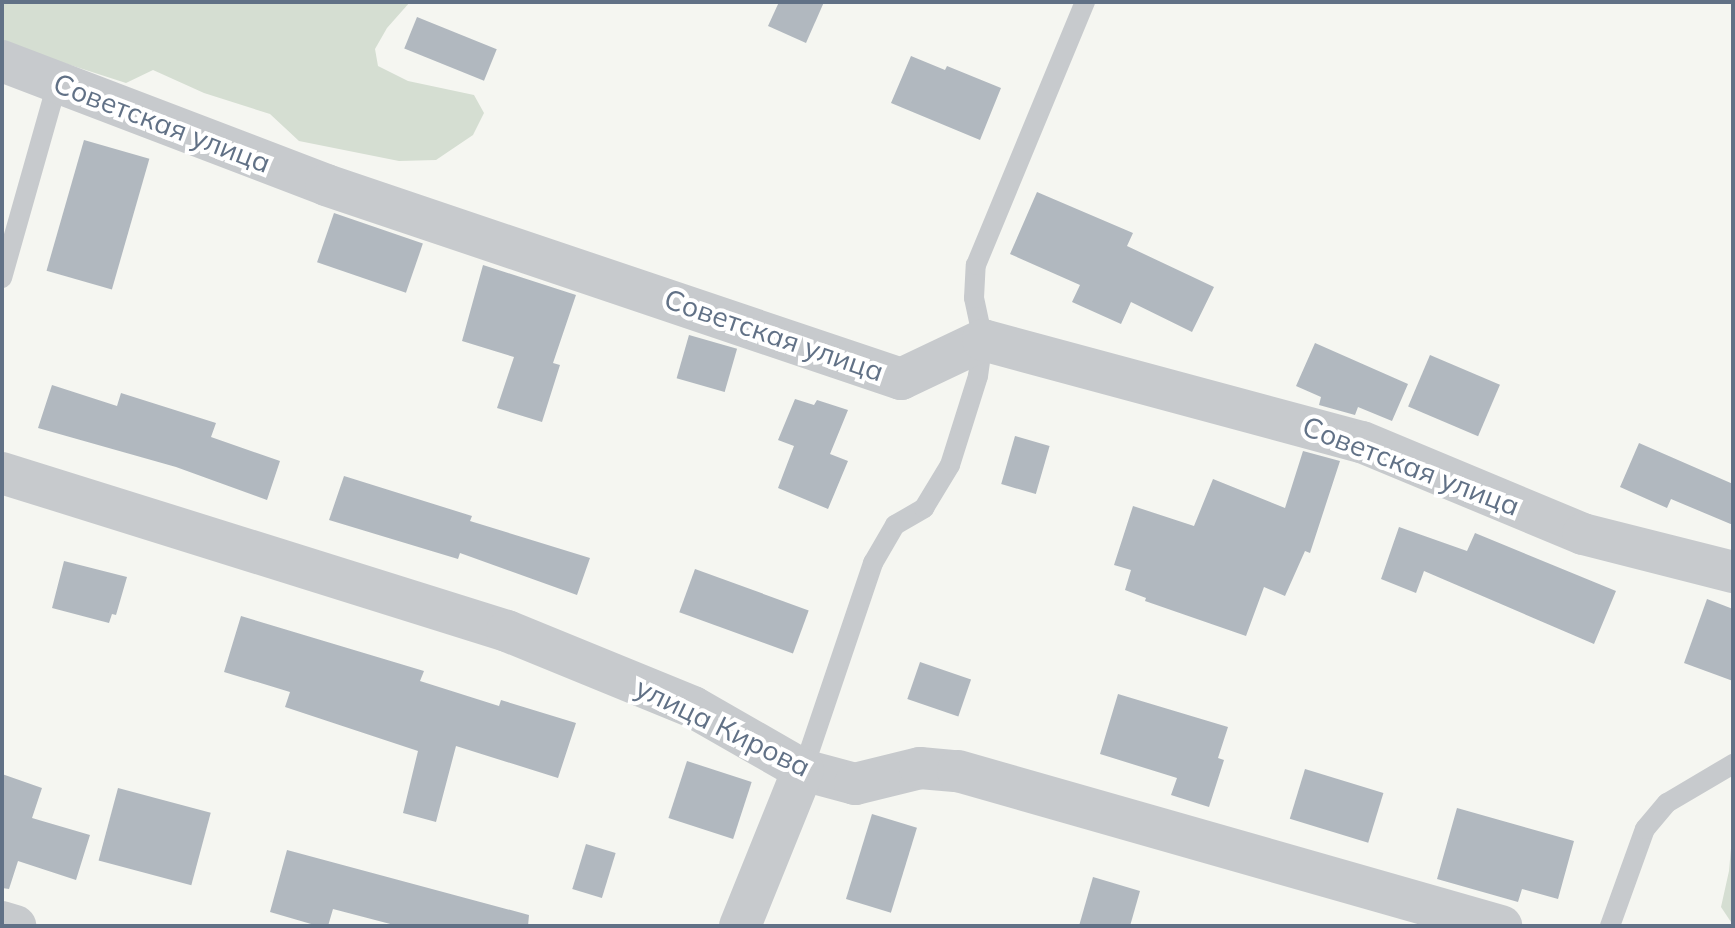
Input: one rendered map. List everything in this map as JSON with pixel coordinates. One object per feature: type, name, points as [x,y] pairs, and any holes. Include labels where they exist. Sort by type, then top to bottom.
[{"type":"street","name":"Советская улица","points":[[2,61],[326,185],[901,379],[983,340],[1362,442],[1583,534],[1733,572]]},
{"type":"street","name":"улица Кирова","points":[[2,473],[507,631],[693,707],[803,770],[855,784],[920,768],[958,771],[1501,926]]},
{"type":"street","points":[[740,926],[803,770]]},
{"type":"street","points":[[2,922],[15,926]]},
{"type":"lane","points":[[803,770],[873,563],[895,525],[924,508],[950,465],[978,376],[983,340],[974,298],[976,265],[1085,2]]},
{"type":"lane","points":[[2,278],[57,83]]},
{"type":"lane","points":[[1610,926],[1645,829],[1667,803],[1733,764]]},
{"type":"shaded area","points":[[2,2],[410,2],[387,28],[375,49],[378,66],[408,81],[474,95],[484,113],[473,135],[436,160],[399,161],[299,141],[270,114],[204,93],[153,70],[126,83],[2,43]]},
{"type":"shaded area","points":[[1733,825],[1733,925],[1721,907],[1729,871]]},
{"type":"building","points":[[779,2],[824,2],[806,43],[768,26]]},
{"type":"building","points":[[417,17],[497,49],[484,81],[404,49]]},
{"type":"building","points":[[911,56],[945,70],[947,66],[1001,88],[980,140],[891,103]]},
{"type":"building","points":[[84,140],[149,159],[112,289],[47,271]]},
{"type":"building","points":[[1037,192],[1133,233],[1127,246],[1214,287],[1192,332],[1131,302],[1121,324],[1072,302],[1080,285],[1010,254]]},
{"type":"building","points":[[334,213],[423,244],[406,293],[317,262]]},
{"type":"building","points":[[483,265],[576,295],[553,363],[560,365],[542,422],[497,408],[514,357],[462,341]]},
{"type":"building","points":[[689,335],[737,349],[725,392],[677,378]]},
{"type":"building","points":[[1315,343],[1408,384],[1392,421],[1358,407],[1355,415],[1319,405],[1321,397],[1296,386]]},
{"type":"building","points":[[1430,355],[1500,385],[1478,436],[1408,407]]},
{"type":"building","points":[[52,385],[117,406],[121,393],[216,423],[211,437],[280,461],[267,500],[176,467],[38,428]]},
{"type":"building","points":[[795,399],[814,405],[817,400],[848,410],[830,454],[848,461],[828,509],[778,488],[794,446],[778,440]]},
{"type":"building","points":[[1015,436],[1050,446],[1036,494],[1001,484]]},
{"type":"building","points":[[1639,443],[1733,484],[1733,525],[1671,499],[1667,508],[1620,487]]},
{"type":"building","points":[[1303,451],[1340,461],[1310,553],[1305,551],[1285,596],[1264,587],[1246,636],[1145,601],[1146,598],[1125,590],[1131,570],[1114,565],[1133,506],[1194,526],[1213,479],[1285,508]]},
{"type":"building","points":[[344,476],[472,516],[470,521],[590,558],[577,595],[460,553],[458,559],[329,520]]},
{"type":"building","points":[[1399,527],[1467,551],[1475,533],[1616,591],[1594,644],[1424,571],[1416,593],[1381,579]]},
{"type":"building","points":[[64,561],[127,577],[116,615],[112,614],[109,623],[52,608]]},
{"type":"building","points":[[695,569],[809,610],[793,654],[679,612]]},
{"type":"building","points":[[1707,599],[1733,609],[1733,681],[1684,663]]},
{"type":"building","points":[[241,616],[424,671],[420,681],[499,706],[501,700],[576,723],[558,778],[456,746],[436,822],[403,813],[418,751],[285,707],[290,692],[224,672]]},
{"type":"building","points":[[920,662],[971,680],[958,716],[907,699]]},
{"type":"building","points":[[1118,694],[1228,727],[1218,758],[1224,760],[1209,807],[1171,795],[1177,778],[1100,754]]},
{"type":"building","points":[[687,761],[752,782],[733,839],[668,818]]},
{"type":"building","points":[[1305,769],[1383,793],[1368,843],[1290,819]]},
{"type":"building","points":[[2,774],[42,788],[32,818],[90,835],[76,880],[18,861],[9,889],[2,888]]},
{"type":"building","points":[[118,788],[211,813],[191,885],[99,860]]},
{"type":"building","points":[[1457,808],[1574,841],[1558,899],[1522,889],[1518,902],[1437,879]]},
{"type":"building","points":[[872,814],[917,828],[891,913],[846,899]]},
{"type":"building","points":[[586,844],[616,853],[602,898],[572,889]]},
{"type":"building","points":[[287,850],[529,915],[528,926],[398,926],[333,909],[328,926],[318,926],[270,912]]},
{"type":"building","points":[[1093,877],[1140,891],[1130,926],[1079,926]]}]
